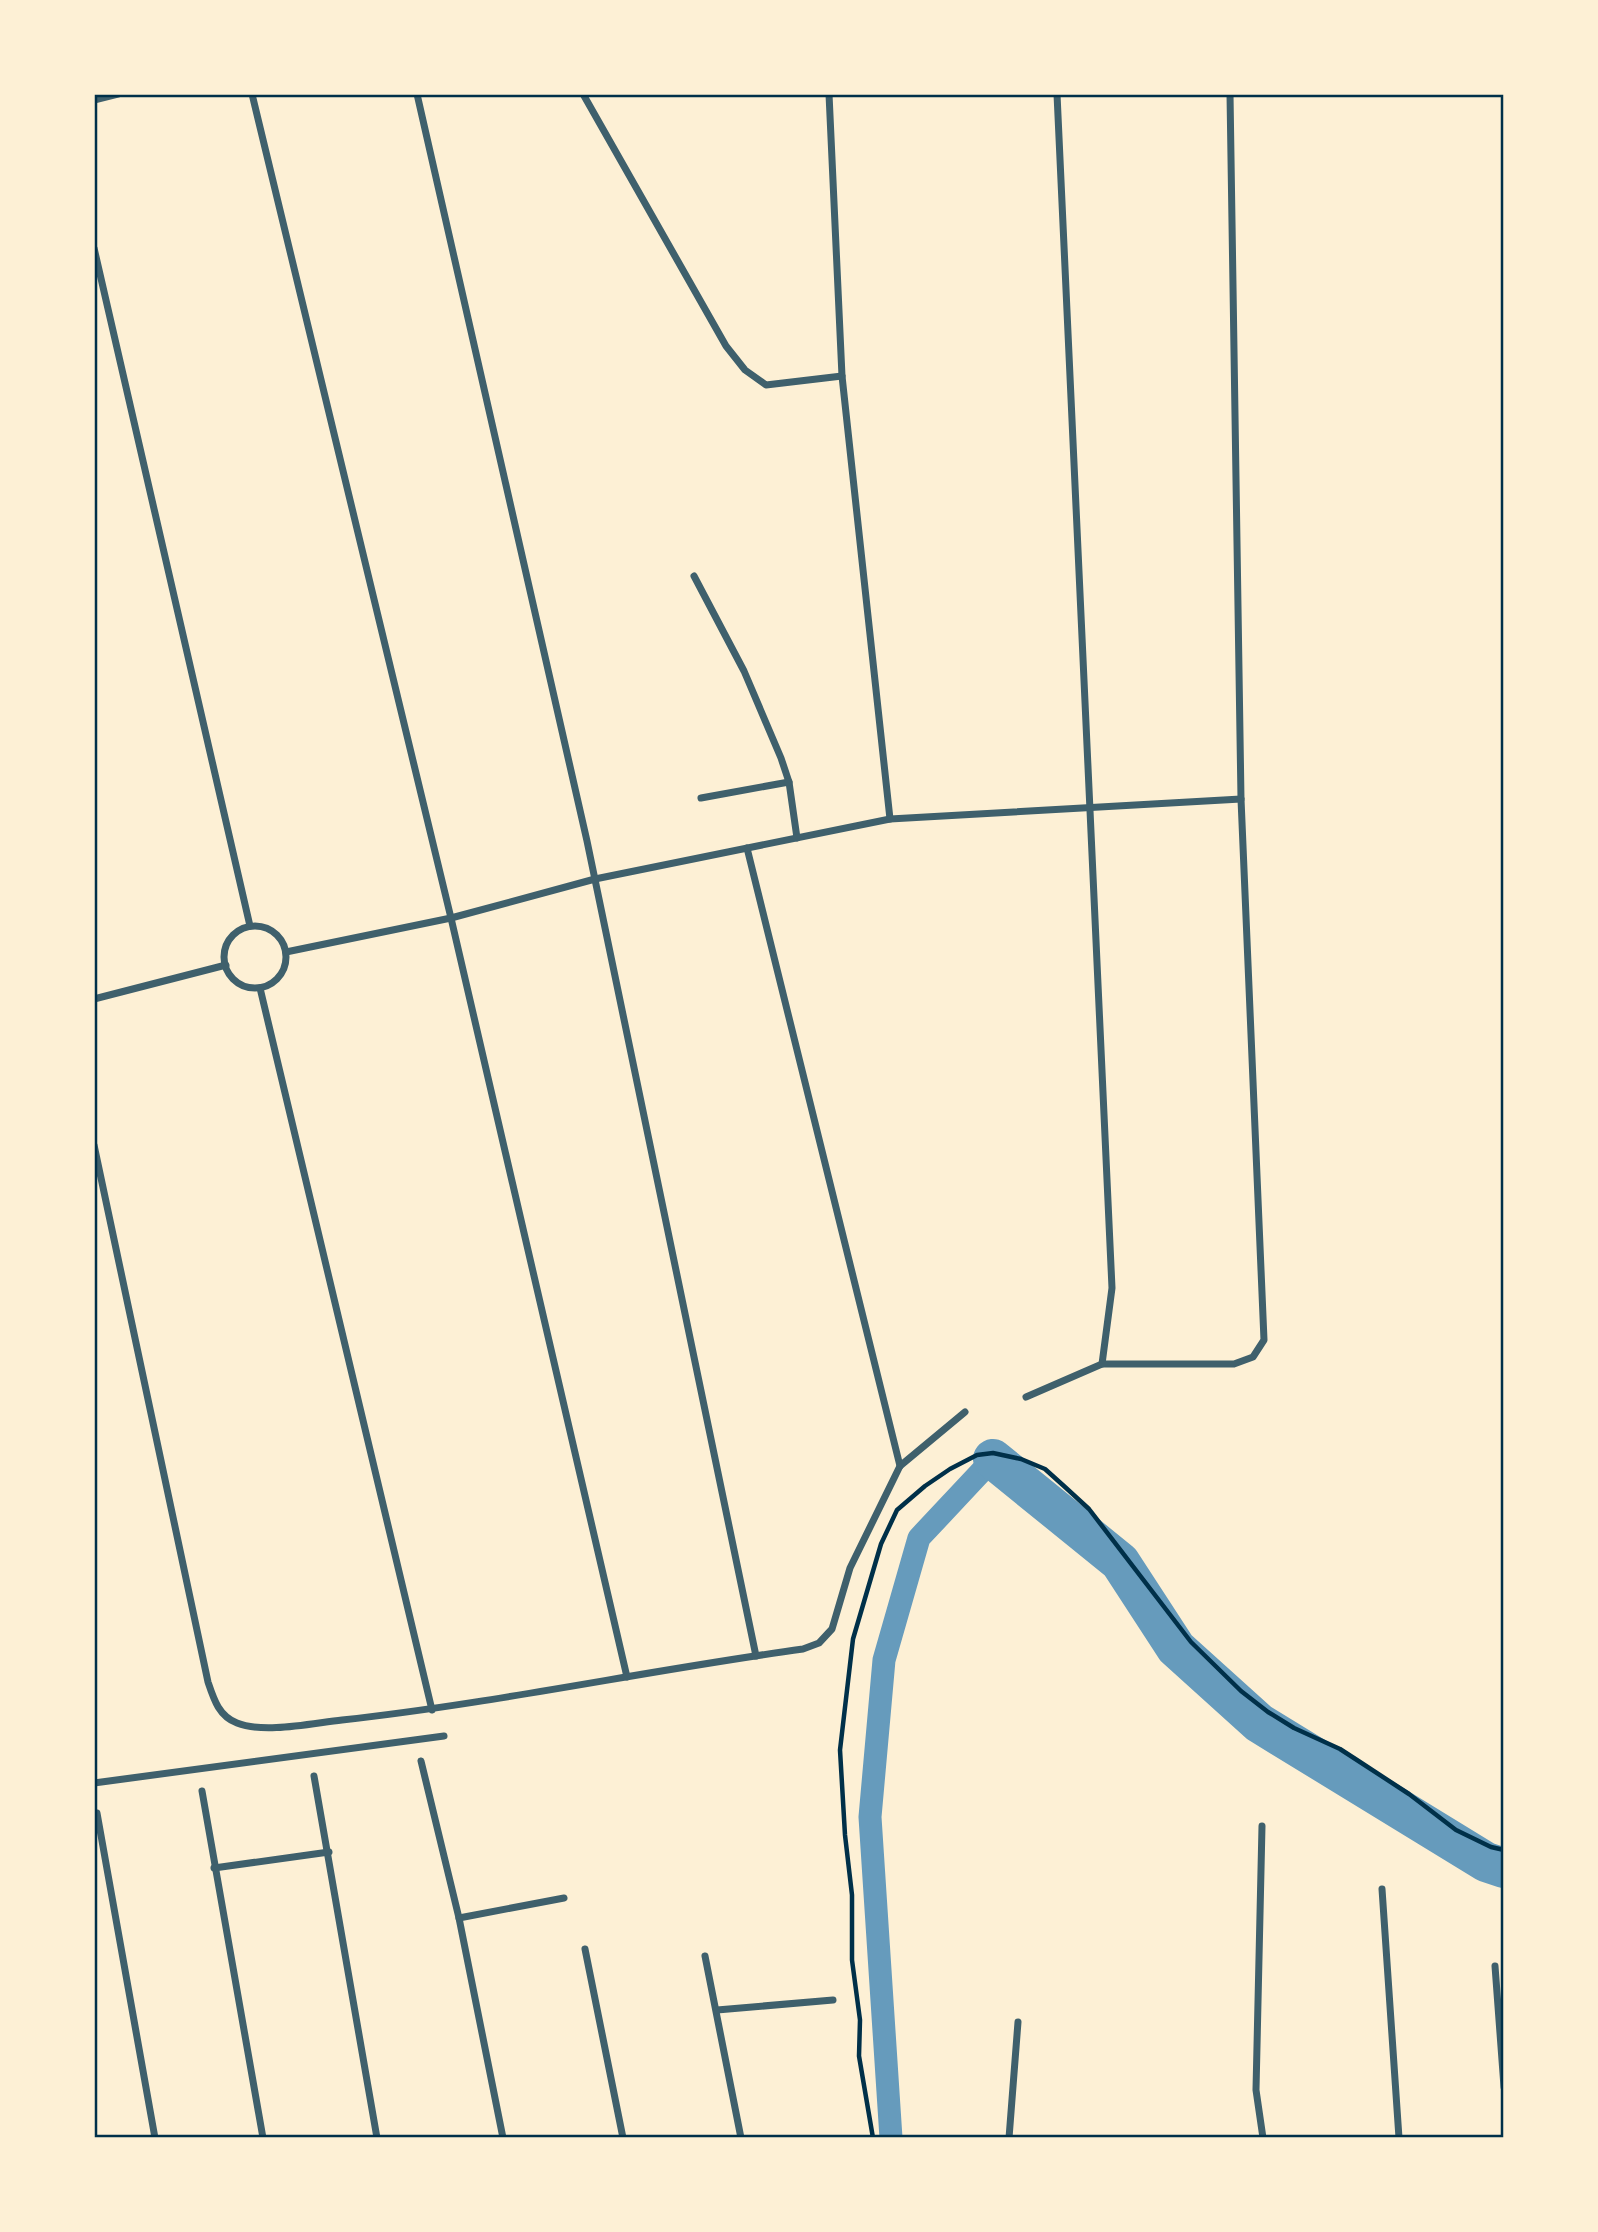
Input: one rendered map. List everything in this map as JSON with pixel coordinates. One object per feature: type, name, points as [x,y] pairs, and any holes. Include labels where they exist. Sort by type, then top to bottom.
[{"type":"street","points":[[94,100],[118,94]]},
{"type":"street","points":[[252,94],[451,918],[627,1677]]},
{"type":"street","points":[[417,94],[595,878],[756,1656]]},
{"type":"street","points":[[583,94],[726,346],[745,370],[766,385],[842,376]]},
{"type":"street","points":[[829,94],[842,376],[890,819]]},
{"type":"street","points":[[1057,94],[1112,1288],[1102,1364]]},
{"type":"street","points":[[1026,1397],[1102,1364],[1234,1364],[1253,1357],[1264,1340],[1241,799],[1230,94]]},
{"type":"street","points":[[94,248],[250,926]]},
{"type":"street","points":[[694,576],[744,671],[781,758],[789,782],[797,838]]},
{"type":"street","points":[[701,798],[789,782]]},
{"type":"street","points":[[286,952],[451,918],[595,878],[890,819],[1241,799]]},
{"type":"street","points":[[747,848],[900,1466]]},
{"type":"street","points":[[250,926],[269,929],[277,935],[286,952],[283,971],[277,979],[260,988],[251,988],[235,981],[226,965],[227,945],[240,930],[250,926]]},
{"type":"street","points":[[94,999],[226,965]]},
{"type":"street","points":[[260,988],[432,1710]]},
{"type":"street","points":[[94,1145],[215,1704],[225,1716],[239,1724],[267,1728],[432,1710],[803,1649],[819,1643],[831,1629],[850,1568],[900,1466],[965,1412]]},
{"type":"street","points":[[94,1783],[444,1735]]},
{"type":"street","points":[[421,1761],[459,1918],[503,2137]]},
{"type":"street","points":[[314,1776],[377,2137]]},
{"type":"street","points":[[202,1791],[263,2137]]},
{"type":"street","points":[[97,1813],[155,2137]]},
{"type":"street","points":[[1262,1826],[1256,2090],[1263,2137]]},
{"type":"street","points":[[214,1868],[329,1852]]},
{"type":"street","points":[[1382,1889],[1399,2137]]},
{"type":"street","points":[[459,1918],[564,1898]]},
{"type":"street","points":[[585,1948],[623,2137]]},
{"type":"street","points":[[705,1956],[741,2137]]},
{"type":"street","points":[[1495,1966],[1503,2087]]},
{"type":"street","points":[[717,2010],[833,2000]]},
{"type":"street","points":[[1009,2137],[1018,2022]]},
{"type":"path","points":[[873,2137],[859,2056],[860,2020],[852,1960],[852,1895],[840,1750],[851,1652],[881,1544],[897,1510],[925,1486],[977,1455],[993,1453],[1021,1459],[1045,1469],[1089,1509],[1191,1642],[1241,1691],[1268,1712],[1294,1728],[1340,1749],[1409,1794],[1456,1830],[1503,1850]]},
{"type":"waterway","points":[[891,2138],[870,1817],[884,1660],[919,1538],[993,1459]]},
{"type":"waterway","points":[[993,1459],[1120,1562],[1176,1648],[1259,1723],[1486,1862],[1504,1868]]}]
